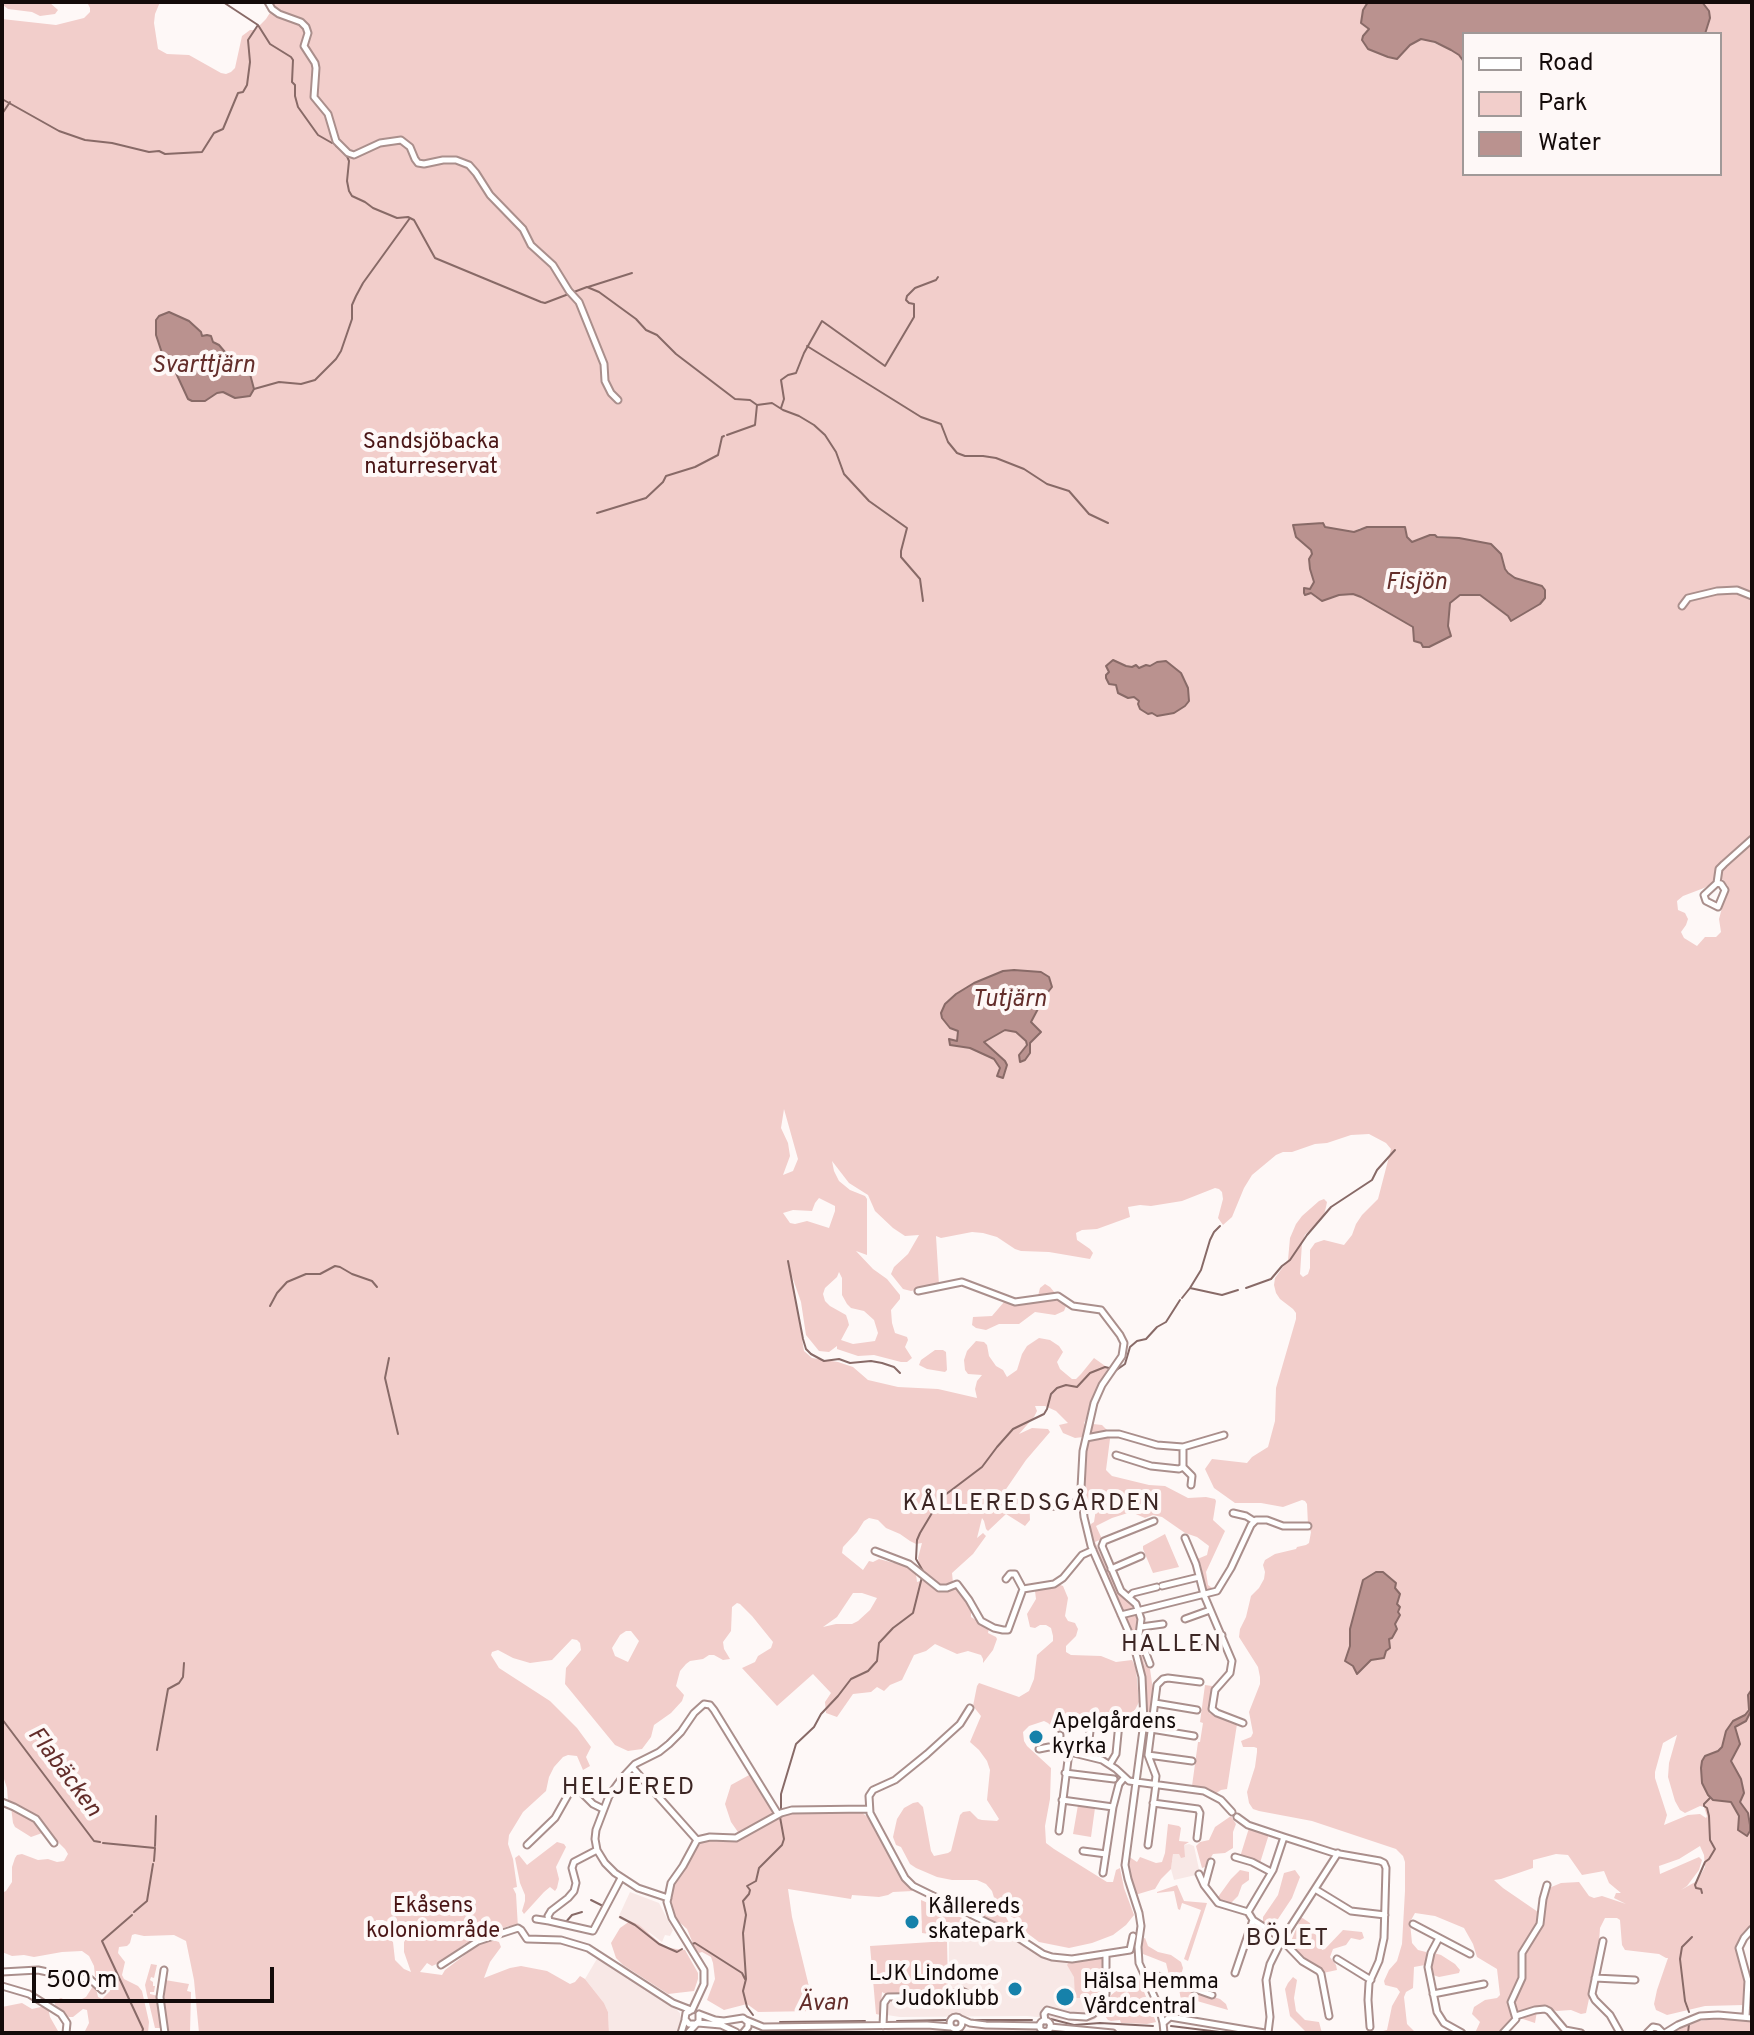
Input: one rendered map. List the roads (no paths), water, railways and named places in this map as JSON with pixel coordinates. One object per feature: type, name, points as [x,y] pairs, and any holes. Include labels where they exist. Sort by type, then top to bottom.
[{"type":"street","points":[[268,2],[274,11],[306,27],[308,33],[304,46],[316,68],[314,97],[328,114],[336,141],[352,155],[380,143],[401,140],[407,143],[421,164],[450,160],[469,165],[494,200],[523,229],[533,248],[553,265],[579,302],[604,364],[605,381],[618,400]]},
{"type":"street","points":[[1682,606],[1688,598],[1717,591],[1737,590],[1752,596]]},
{"type":"street","points":[[1717,883],[1725,890],[1718,907],[1706,901],[1704,895],[1717,883],[1719,869],[1752,839]]},
{"type":"street","points":[[918,1291],[962,1282],[1015,1302],[1058,1296],[1073,1306],[1101,1310],[1124,1343],[1120,1359],[1099,1391],[1086,1438],[1082,1502],[1093,1550],[1137,1653],[1144,1693],[1144,1722],[1125,1865],[1141,1926],[1138,1957],[1145,1980],[1159,2007],[1164,2033]]},
{"type":"street","points":[[1086,1438],[1119,1434],[1157,1445],[1183,1447],[1224,1435]]},
{"type":"street","points":[[1183,1447],[1183,1467],[1192,1476],[1191,1485]]},
{"type":"street","points":[[1116,1455],[1151,1466],[1183,1467]]},
{"type":"street","points":[[1048,1507],[1082,1502]]},
{"type":"street","points":[[1233,1513],[1254,1521]]},
{"type":"street","points":[[1254,1521],[1263,1519],[1283,1526],[1308,1526]]},
{"type":"street","points":[[1150,1664],[1139,1635],[1141,1619],[1135,1602],[1121,1591],[1102,1543],[1154,1521]]},
{"type":"street","points":[[1121,1615],[1217,1591],[1254,1521]]},
{"type":"street","points":[[1185,1538],[1232,1667],[1227,1678],[1215,1690],[1212,1709],[1243,1723]]},
{"type":"street","points":[[1023,1589],[1054,1584],[1082,1555],[1093,1550]]},
{"type":"street","points":[[875,1551],[912,1565],[939,1588],[958,1585],[981,1621],[1008,1630],[1023,1589],[1015,1574],[1010,1574],[1006,1579]]},
{"type":"street","points":[[1111,1569],[1141,1556]]},
{"type":"street","points":[[1129,1597],[1133,1593],[1199,1577]]},
{"type":"street","points":[[1185,1619],[1210,1610]]},
{"type":"street","points":[[1140,1627],[1163,1624]]},
{"type":"street","points":[[1196,1643],[1222,1635]]},
{"type":"street","points":[[1148,1845],[1156,1776],[1148,1755],[1157,1685],[1163,1679],[1200,1682]]},
{"type":"street","points":[[668,1898],[638,1888],[605,1863],[597,1850],[596,1830],[614,1786],[640,1761],[664,1749],[705,1703],[710,1705],[778,1814]]},
{"type":"street","points":[[1155,1703],[1197,1710]]},
{"type":"street","points":[[970,1708],[960,1724],[902,1775],[871,1792],[868,1798],[868,1809],[905,1878],[913,1886],[1047,1955],[1066,1959],[1130,1950],[1133,1936]]},
{"type":"street","points":[[1110,1764],[1116,1754],[1119,1723]]},
{"type":"street","points":[[1151,1729],[1194,1736]]},
{"type":"street","points":[[1087,1756],[1090,1731]]},
{"type":"street","points":[[1059,1750],[1060,1735]]},
{"type":"street","points":[[1039,1749],[1046,1747],[1110,1764],[1129,1781],[1204,1791],[1221,1800],[1248,1825],[1338,1853],[1384,1863],[1383,1946],[1371,1980],[1368,2000],[1370,2027]]},
{"type":"street","points":[[1059,1831],[1069,1752]]},
{"type":"street","points":[[1148,1755],[1192,1761]]},
{"type":"street","points":[[632,1767],[697,1840]]},
{"type":"street","points":[[1065,1773],[1114,1779]]},
{"type":"street","points":[[1103,1873],[1113,1807],[1119,1784],[1124,1778]]},
{"type":"street","points":[[527,1845],[555,1818],[573,1791],[581,1792],[603,1809]]},
{"type":"street","points":[[1062,1800],[1113,1807]]},
{"type":"street","points":[[2,1802],[36,1819],[54,1843]]},
{"type":"street","points":[[1153,1803],[1198,1809],[1197,1838]]},
{"type":"street","points":[[695,2012],[705,1980],[704,1970],[670,1915],[668,1898],[671,1883],[697,1840],[736,1838],[778,1814],[801,1809],[868,1809]]},
{"type":"street","points":[[1248,1912],[1271,1872],[1284,1837]]},
{"type":"street","points":[[549,1921],[551,1911],[574,1891],[574,1862],[597,1850]]},
{"type":"street","points":[[1083,1851],[1106,1854]]},
{"type":"street","points":[[1163,2023],[1170,2017],[1267,2033],[1270,2017],[1267,1974],[1270,1964],[1338,1853]]},
{"type":"street","points":[[1235,1857],[1271,1872]]},
{"type":"street","points":[[1204,1885],[1211,1862]]},
{"type":"street","points":[[1199,1874],[1213,1898],[1221,1905],[1248,1912],[1253,1920],[1317,1969],[1321,1974],[1329,2016]]},
{"type":"street","points":[[536,1919],[593,1931],[621,1878]]},
{"type":"street","points":[[1503,2033],[1515,2022],[1511,2002],[1522,1978],[1522,1953],[1540,1924],[1547,1885]]},
{"type":"street","points":[[1315,1889],[1349,1910],[1385,1915]]},
{"type":"street","points":[[1235,1973],[1253,1920]]},
{"type":"street","points":[[1413,1924],[1470,1954]]},
{"type":"street","points":[[441,1965],[478,1941],[518,1928],[525,1939],[561,1940],[588,1948],[673,2003],[695,2012],[715,2020],[741,2018],[763,2027]]},
{"type":"street","points":[[1647,2033],[1656,2027],[1664,2033],[1700,2016],[1749,2018],[1750,1979],[1739,1948],[1752,1929]]},
{"type":"street","points":[[1439,1938],[1428,1967],[1437,2012],[1441,2020],[1462,2033]]},
{"type":"street","points":[[1603,1941],[1593,1997],[1610,2015],[1620,2033]]},
{"type":"street","points":[[1106,1954],[1106,1994],[1099,2008],[1086,2017],[1047,2010],[1042,2024],[1044,2032],[1050,2027],[1113,2033]]},
{"type":"street","points":[[1337,1959],[1371,1980]]},
{"type":"street","points":[[2,1972],[38,1970],[90,1979],[102,1990]]},
{"type":"street","points":[[164,1970],[160,1997],[165,2033]]},
{"type":"street","points":[[1145,1980],[1158,1976],[1212,1995]]},
{"type":"street","points":[[1595,1978],[1635,1980]]},
{"type":"street","points":[[1433,1994],[1484,1984]]},
{"type":"street","points":[[2,1986],[29,1994],[61,2014],[67,2023],[66,2033]]},
{"type":"street","points":[[885,2028],[884,2003],[888,1997],[951,1996]]},
{"type":"street","points":[[673,2003],[689,2024],[721,2025],[741,2032],[763,2027],[885,2028],[941,2023],[956,2017],[986,2025]]},
{"type":"street","points":[[1516,2016],[1545,2009],[1565,2030],[1581,2033]]},
{"type":"street","points":[[681,2033],[686,2013],[695,2012]]},
{"type":"street","points":[[688,2033],[700,2019],[695,2012]]},
{"type":"street","points":[[737,2019],[733,2029],[741,2032]]},
{"type":"street","points":[[951,2019],[951,2027]]},
{"type":"street","points":[[961,2019],[961,2027]]},
{"type":"street","points":[[741,2032],[748,2024],[746,2020]]},
{"type":"street","points":[[927,2025],[955,2029],[1042,2024]]},
{"type":"water","points":[[1368,2],[1702,2],[1710,18],[1706,32],[1462,32],[1462,59],[1435,42],[1421,39],[1410,45],[1397,59],[1368,49],[1362,40],[1369,29],[1361,23]]},
{"type":"water","name":"Svarttjärn","points":[[169,312],[189,321],[202,336],[211,336],[235,364],[250,374],[254,389],[250,396],[235,398],[223,392],[205,401],[188,399],[162,353],[156,335],[156,320]]},
{"type":"water","name":"Fisjön","points":[[1323,523],[1325,527],[1354,532],[1367,527],[1405,527],[1407,537],[1412,542],[1435,535],[1491,544],[1501,554],[1508,573],[1542,586],[1545,598],[1511,621],[1480,595],[1460,595],[1450,603],[1448,626],[1451,636],[1423,647],[1414,641],[1413,627],[1361,597],[1339,595],[1322,601],[1311,593],[1305,595],[1304,588],[1310,589],[1314,582],[1309,559],[1312,554],[1296,537],[1293,525]]},
{"type":"water","points":[[1113,660],[1139,668],[1166,661],[1181,673],[1188,688],[1189,701],[1174,713],[1148,714],[1140,709],[1139,701],[1134,697],[1128,698],[1118,693],[1116,685],[1109,684],[1106,666]]},
{"type":"water","name":"Tutjärn","points":[[1003,971],[1041,972],[1049,977],[1052,987],[1031,1022],[1041,1032],[1030,1043],[1030,1053],[1025,1060],[1020,1062],[1019,1055],[1027,1045],[1026,1041],[1016,1032],[1005,1030],[984,1042],[1005,1061],[1007,1065],[1003,1078],[997,1076],[1000,1068],[994,1059],[970,1048],[950,1045],[949,1039],[957,1041],[958,1031],[950,1028],[941,1013],[945,1004],[956,994],[974,983]]},
{"type":"water","points":[[1376,1572],[1383,1572],[1396,1583],[1395,1588],[1400,1594],[1397,1604],[1400,1615],[1384,1658],[1371,1660],[1357,1674],[1353,1666],[1345,1661],[1350,1646],[1350,1629],[1363,1580]]},
{"type":"water","points":[[1752,1689],[1752,1709],[1746,1721],[1735,1727],[1740,1744],[1731,1761],[1741,1779],[1744,1793],[1740,1802],[1748,1813],[1750,1831],[1747,1836],[1738,1830],[1739,1816],[1731,1802],[1713,1800],[1708,1795],[1702,1783],[1701,1768],[1705,1756],[1722,1747],[1726,1731],[1733,1721],[1749,1710],[1748,1695]]},
{"type":"waterway","points":[[223,2],[258,25],[270,44],[291,57],[292,82],[298,107],[318,135],[332,143]]},
{"type":"waterway","points":[[2,99],[59,131],[85,140],[165,154],[202,152],[214,133],[223,129],[238,93],[243,92],[247,85],[250,62],[248,40],[258,25]]},
{"type":"waterway","points":[[2,114],[10,102]]},
{"type":"waterway","points":[[336,146],[349,161],[347,181],[352,196],[397,218],[414,220],[435,258],[545,303],[587,287],[599,292],[735,399],[750,400],[757,405],[772,403],[814,425],[836,452],[844,474],[869,501],[907,528],[901,557],[920,579],[923,601]]},
{"type":"waterway","points":[[254,389],[279,382],[301,384],[315,380],[336,359],[352,319],[356,296],[410,218]]},
{"type":"waterway","points":[[588,287],[632,273]]},
{"type":"waterway","points":[[781,408],[784,399],[781,380],[796,373],[822,321],[885,366],[914,317],[914,304],[906,300],[907,296],[915,288],[938,277]]},
{"type":"waterway","points":[[807,346],[921,417],[941,424],[948,442],[957,453],[996,458],[1024,469],[1047,484],[1069,491],[1089,514],[1108,523]]},
{"type":"waterway","points":[[727,435],[755,425],[757,405]]},
{"type":"waterway","points":[[597,513],[646,498],[666,476],[695,467],[718,455],[724,436]]},
{"type":"waterway","points":[[1246,1288],[1271,1279],[1290,1260],[1331,1207],[1372,1180],[1395,1150]]},
{"type":"waterway","points":[[1190,1288],[1201,1270],[1210,1240],[1220,1226]]},
{"type":"waterway","points":[[788,1261],[806,1349],[824,1361],[871,1361],[894,1367],[900,1373]]},
{"type":"waterway","points":[[270,1306],[287,1282],[306,1274],[320,1274],[335,1266],[372,1281],[377,1287]]},
{"type":"waterway","points":[[1182,1298],[1190,1288],[1222,1295],[1238,1290]]},
{"type":"waterway","points":[[1115,1371],[1125,1364],[1130,1347],[1146,1339],[1166,1322],[1180,1300]]},
{"type":"waterway","points":[[389,1358],[385,1378],[398,1434]]},
{"type":"waterway","points":[[923,1571],[916,1559],[917,1540],[941,1498],[982,1467],[1013,1429],[1044,1414],[1051,1394],[1057,1388],[1066,1385],[1077,1387],[1090,1373],[1109,1368]]},
{"type":"waterway","points":[[781,1811],[781,1794],[796,1744],[814,1727],[851,1679],[868,1671],[877,1661],[879,1643],[913,1613],[922,1577]]},
{"type":"waterway","points":[[157,1750],[168,1689],[183,1677],[184,1663]]},
{"type":"waterway","name":"Flabäcken","points":[[2,1719],[94,1841],[100,1842]]},
{"type":"waterway","points":[[1702,1893],[1695,1885],[1705,1862],[1715,1849],[1710,1840],[1709,1816],[1704,1806],[1710,1798]]},
{"type":"waterway","points":[[155,1846],[156,1816]]},
{"type":"waterway","points":[[753,2015],[747,2007],[743,1991],[746,1979],[743,1933],[746,1915],[743,1901],[749,1894],[747,1886],[756,1881],[759,1868],[782,1845],[784,1839],[780,1817]]},
{"type":"waterway","name":"Flabäcken","points":[[103,1843],[155,1848],[154,1861]]},
{"type":"waterway","name":"Flabäcken","points":[[134,1912],[147,1901],[153,1864]]},
{"type":"waterway","points":[[591,1900],[603,1906]]},
{"type":"waterway","points":[[565,1923],[572,1915],[582,1912]]},
{"type":"waterway","name":"Flabäcken","points":[[132,1915],[102,1941],[143,2029],[142,2033]]},
{"type":"waterway","points":[[620,1917],[659,1944],[677,1952],[682,1949]]},
{"type":"waterway","points":[[1689,2012],[1680,1959],[1682,1947],[1692,1937]]},
{"type":"waterway","points":[[692,1944],[742,1973],[745,1979]]},
{"type":"waterway","name":"Ävan","points":[[1051,2019],[1074,2025],[1153,2026]]},
{"type":"waterway","name":"Ävan","points":[[897,2021],[947,2020]]},
{"type":"waterway","name":"Ävan","points":[[969,2020],[1032,2020]]},
{"type":"waterway","name":"Ävan","points":[[780,2022],[865,2021]]},
{"type":"waterway","points":[[1688,2033],[1689,2024]]},
{"type":"waterway","name":"Ävan","points":[[1171,2026],[1228,2033]]},
{"type":"place","name":"Apelgårdens kyrka","points":[[1036,1737]]},
{"type":"place","name":"Kållereds skatepark","points":[[912,1922]]},
{"type":"place","name":"LJK Lindome Judoklubb","points":[[1015,1989]]},
{"type":"place","name":"Hälsa Hemma Vårdcentral","points":[[1065,1997]]},
{"type":"district","name":"KÅLLEREDSGÅRDEN","points":[[1032,1505]]},
{"type":"district","name":"HALLEN","points":[[1172,1646]]},
{"type":"district","name":"HELJERED","points":[[629,1789]]},
{"type":"district","name":"BÖLET","points":[[1288,1940]]},
{"type":"park label","name":"Sandsjöbacka naturreservat","points":[[431,456]]},
{"type":"park label","name":"Ekåsens koloniområde","points":[[433,1920]]}]
